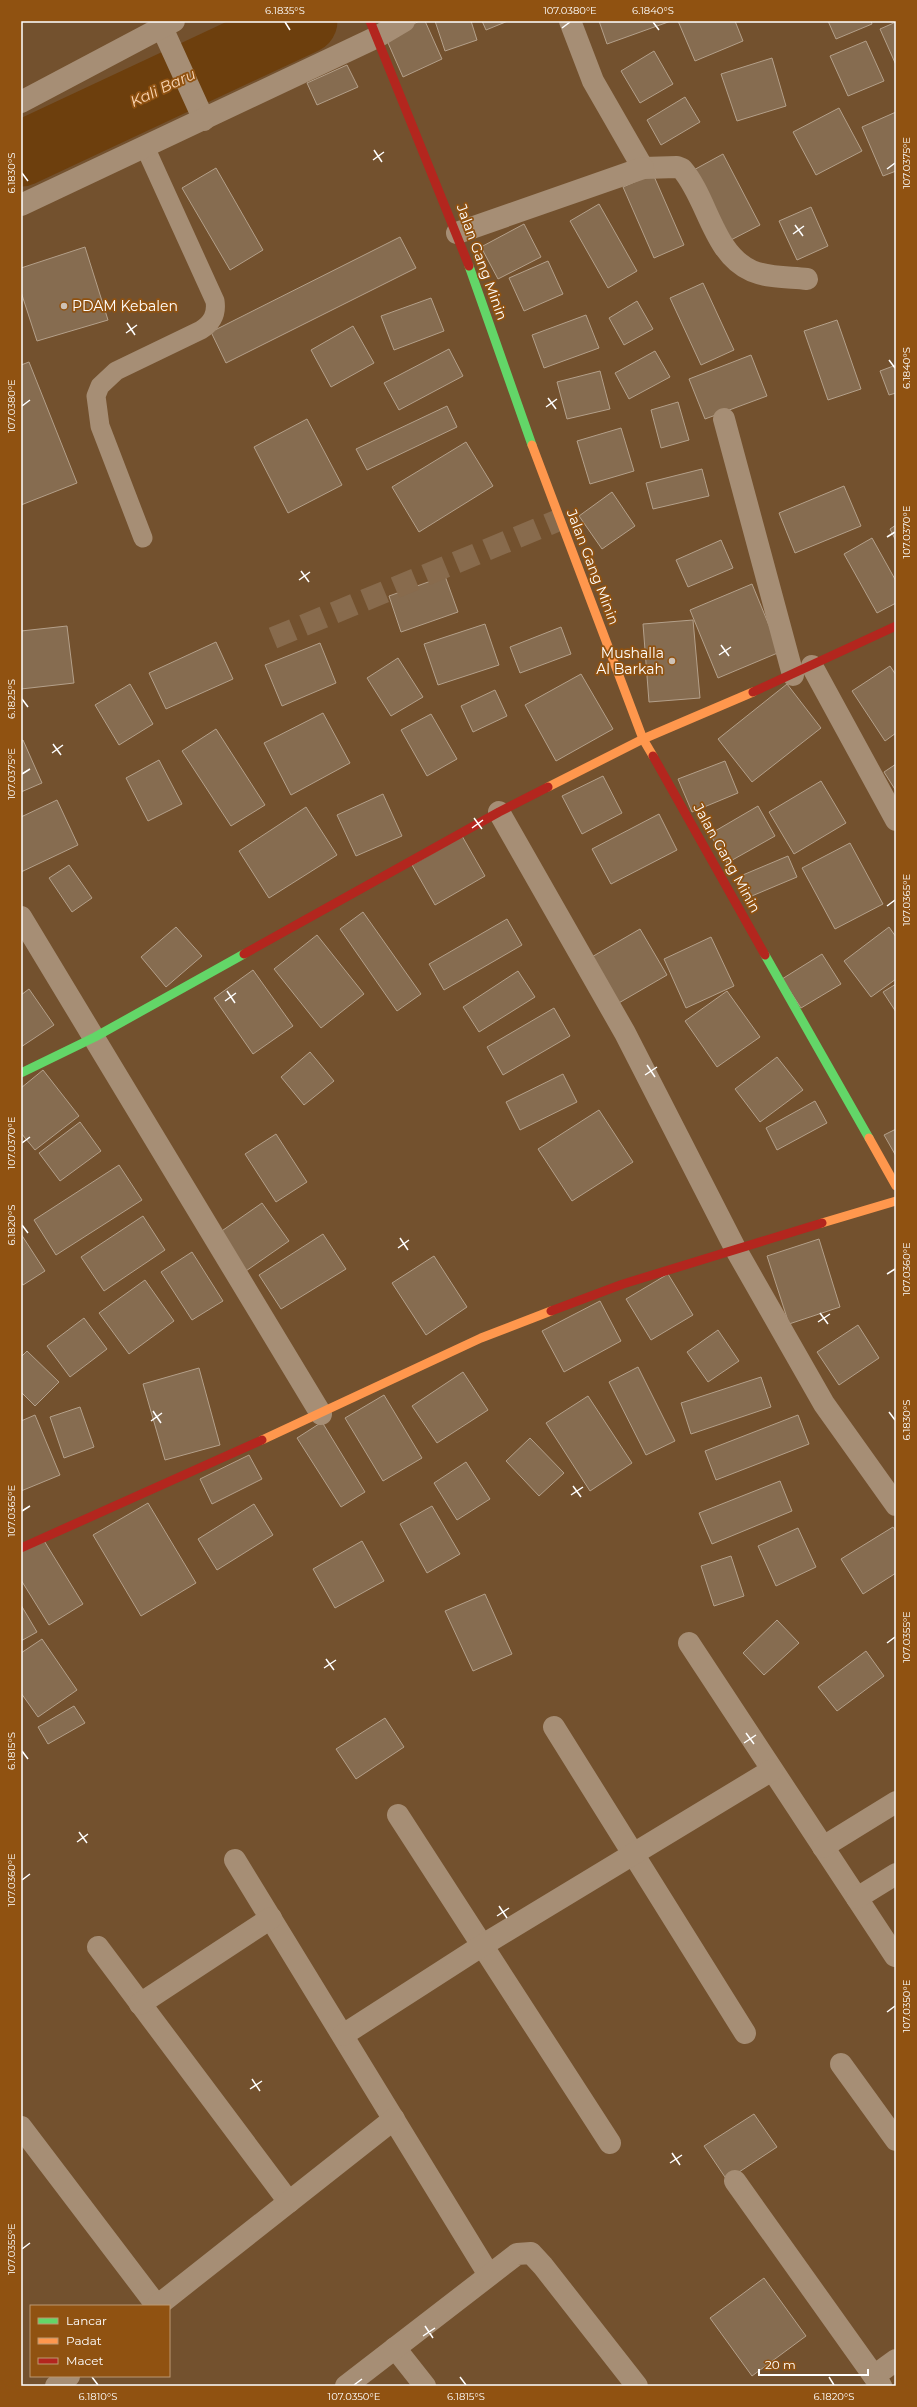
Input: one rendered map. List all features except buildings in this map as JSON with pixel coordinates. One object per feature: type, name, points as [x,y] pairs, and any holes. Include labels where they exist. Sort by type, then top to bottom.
[{"type":"street","points":[[21,206],[204,120],[373,29],[404,21]]},
{"type":"street","points":[[570,21],[593,81],[643,168]]},
{"type":"street","points":[[21,102],[166,29],[192,95],[204,120]]},
{"type":"street","name":"Jalan Gang Minin","points":[[373,29],[457,233],[559,520],[644,739],[896,1186]]},
{"type":"street","points":[[457,233],[643,168],[677,167],[682,170],[724,245],[737,260],[752,271],[807,279]]},
{"type":"street","points":[[724,419],[803,671],[896,820]]},
{"type":"street","points":[[21,1073],[95,1037],[499,812],[644,739],[803,671],[896,626]]},
{"type":"street","points":[[499,812],[625,1033],[735,1248],[824,1404],[896,1505]]},
{"type":"street","points":[[21,917],[95,1037],[321,1414]]},
{"type":"street","points":[[21,1548],[321,1414],[481,1338],[623,1284],[735,1248],[896,1201]]},
{"type":"street","points":[[689,1642],[895,1956]]},
{"type":"street","points":[[554,1727],[745,2033]]},
{"type":"street","points":[[343,2035],[483,1945],[633,1852],[772,1770]]},
{"type":"street","points":[[823,1848],[896,1802]]},
{"type":"street","points":[[398,1815],[610,2143]]},
{"type":"street","points":[[235,1860],[489,2275]]},
{"type":"street","points":[[857,1898],[896,1874]]},
{"type":"street","points":[[140,2004],[271,1918]]},
{"type":"street","points":[[98,1947],[289,2202]]},
{"type":"street","points":[[841,2064],[896,2140]]},
{"type":"street","points":[[158,2305],[394,2119]]},
{"type":"street","points":[[21,2127],[156,2305]]},
{"type":"street","points":[[735,2181],[877,2381],[896,2360]]},
{"type":"street","points":[[346,2386],[517,2254],[530,2253],[543,2266],[637,2386]]},
{"type":"street","points":[[395,2348],[425,2386]]},
{"type":"street","points":[[56,2386],[68,2377]]},
{"type":"lane","points":[[143,538],[100,426],[96,396],[100,386],[116,371],[201,330],[209,325],[217,310],[215,301],[145,147]]},
{"type":"waterway","name":"Kali Baru","points":[[21,154],[305,21]]},
{"type":"tunnel","points":[[273,638],[559,520]]},
{"type":"traffic: fast","points":[[469,266],[532,445]]},
{"type":"traffic: fast","points":[[21,1073],[95,1037],[244,954]]},
{"type":"traffic: fast","points":[[765,955],[869,1138]]},
{"type":"traffic: slow","points":[[532,445],[643,739],[653,756]]},
{"type":"traffic: slow","points":[[548,787],[643,739],[753,692]]},
{"type":"traffic: slow","points":[[869,1138],[896,1186]]},
{"type":"traffic: slow","points":[[822,1223],[896,1201]]},
{"type":"traffic: slow","points":[[262,1440],[481,1338],[551,1311]]},
{"type":"traffic: jam","points":[[370,21],[469,266]]},
{"type":"traffic: jam","points":[[753,692],[896,626]]},
{"type":"traffic: jam","points":[[653,756],[765,955]]},
{"type":"traffic: jam","points":[[244,954],[499,812],[548,787]]},
{"type":"traffic: jam","points":[[551,1311],[623,1284],[822,1223]]},
{"type":"traffic: jam","points":[[21,1548],[262,1440]]},
{"type":"place","name":"PDAM Kebalen","points":[[64,306]]},
{"type":"place","name":"Mushalla Al Barkah","points":[[672,661]]}]
